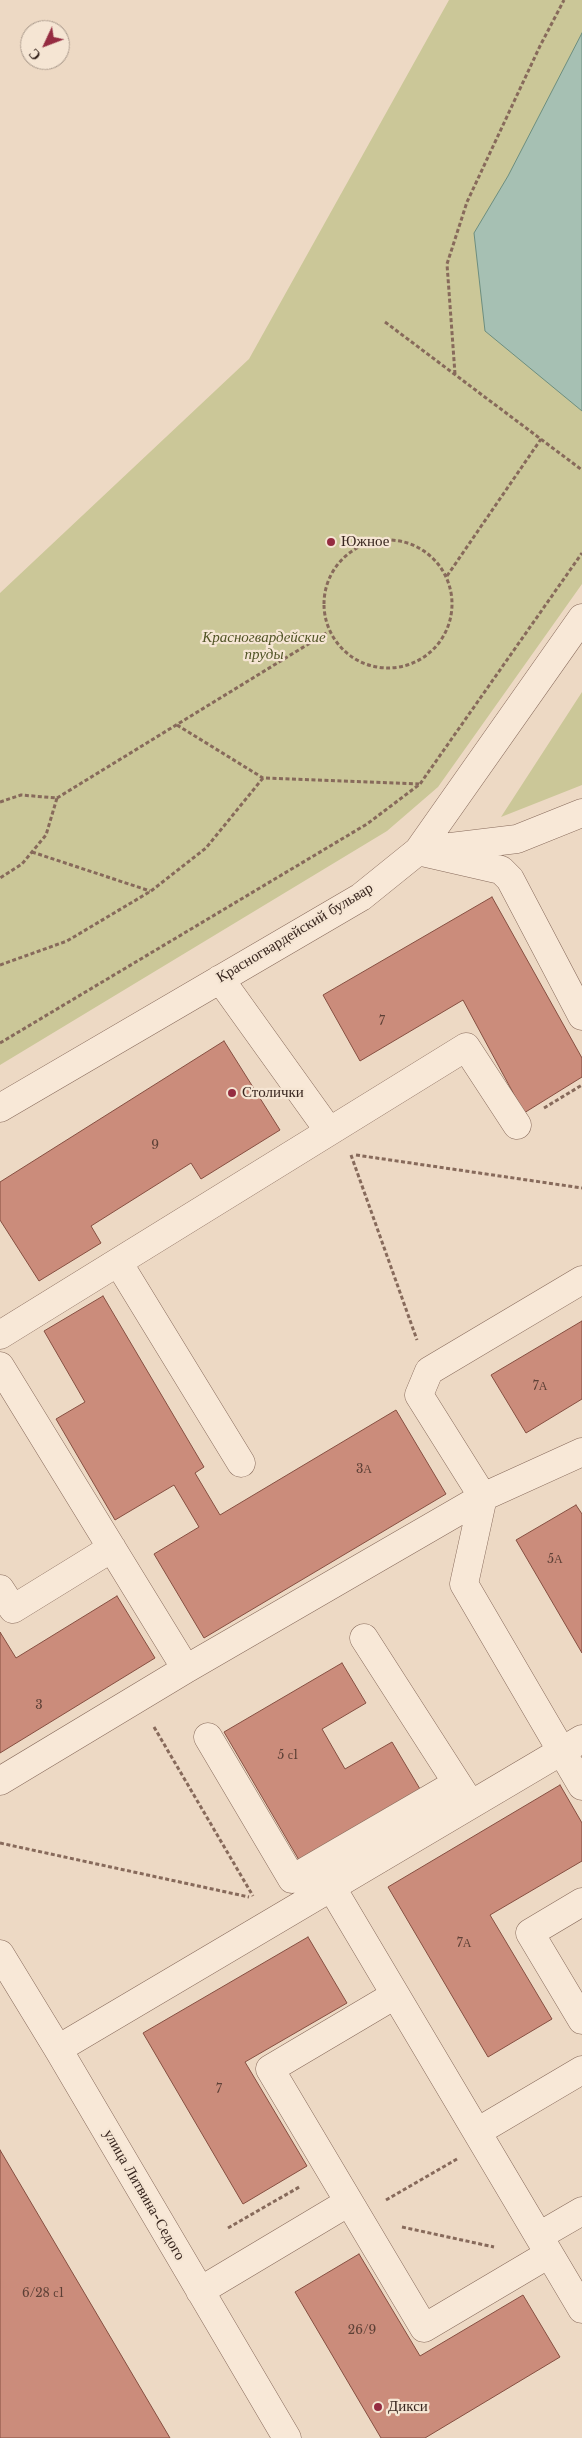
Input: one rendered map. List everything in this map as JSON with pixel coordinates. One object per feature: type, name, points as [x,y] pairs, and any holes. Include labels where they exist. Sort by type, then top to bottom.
[{"type":"street","name":"Красногвардейский бульвар","points":[[0,1108],[360,897],[418,851],[582,618]]},
{"type":"street","points":[[418,851],[517,838],[582,813]]},
{"type":"street","points":[[418,851],[500,870],[510,879],[582,1016]]},
{"type":"street","points":[[220,979],[329,1131]]},
{"type":"street","points":[[0,1334],[329,1131],[332,1132],[466,1047],[517,1125]]},
{"type":"street","points":[[118,1262],[241,1463]]},
{"type":"street","points":[[582,1280],[429,1371],[419,1395],[483,1496],[464,1584],[572,1745],[582,1786]]},
{"type":"street","points":[[0,1366],[186,1669]]},
{"type":"street","points":[[0,1781],[186,1669],[483,1496],[582,1452]]},
{"type":"street","points":[[0,1589],[12,1609],[112,1548]]},
{"type":"street","points":[[364,1638],[464,1794]]},
{"type":"street","points":[[208,1738],[292,1879],[464,1794],[572,1745]]},
{"type":"street","points":[[58,2049],[332,1888],[464,1794]]},
{"type":"street","points":[[332,1888],[480,2138],[543,2249],[582,2309]]},
{"type":"street","points":[[582,1902],[530,1933],[582,2020]]},
{"type":"street","name":"улица Литвина-Седого","points":[[0,1954],[58,2049],[286,2438]]},
{"type":"street","points":[[395,1995],[270,2069],[424,2328],[543,2249],[582,2211]]},
{"type":"street","points":[[480,2138],[582,2070]]},
{"type":"street","points":[[200,2291],[354,2209]]},
{"type":"path","points":[[455,374],[447,264],[467,202],[540,46],[564,0]]},
{"type":"path","points":[[385,322],[582,470]]},
{"type":"path","points":[[447,576],[541,439]]},
{"type":"path","points":[[393,538],[425,550],[447,576],[454,610],[442,642],[416,664],[382,670],[350,658],[328,632],[322,598],[334,566],[360,544],[393,538]]},
{"type":"path","points":[[0,1043],[367,824],[420,784],[582,553]]},
{"type":"path","points":[[0,802],[21,795],[57,798],[328,632]]},
{"type":"path","points":[[177,725],[263,778],[428,785]]},
{"type":"path","points":[[0,965],[67,942],[151,891],[206,848],[263,778]]},
{"type":"path","points":[[0,878],[22,864],[46,835],[57,798]]},
{"type":"path","points":[[32,852],[151,891]]},
{"type":"path","points":[[517,1125],[582,1085]]},
{"type":"path","points":[[429,1371],[350,1154],[582,1188]]},
{"type":"path","points":[[0,1843],[254,1898],[137,1698]]},
{"type":"path","points":[[354,2209],[480,2138]]},
{"type":"path","points":[[228,2228],[330,2168]]},
{"type":"path","points":[[354,2209],[543,2249]]},
{"type":"green space","name":"Красногвардейские пруды","points":[[449,0],[582,0],[582,584],[438,787],[387,831],[0,1065],[0,593],[249,359]]},
{"type":"green space","points":[[582,692],[582,785],[501,817]]},
{"type":"shaded area","points":[[582,33],[582,411],[485,331],[474,233],[508,176]]},
{"type":"building","points":[[492,897],[582,1058],[582,1077],[524,1113],[463,1000],[360,1061],[323,995]]},
{"type":"building","points":[[224,1041],[280,1130],[201,1179],[191,1163],[91,1226],[101,1243],[39,1281],[0,1220],[0,1182]]},
{"type":"building","points":[[103,1296],[204,1467],[195,1473],[220,1515],[396,1410],[446,1494],[204,1638],[154,1554],[199,1527],[174,1485],[115,1520],[56,1419],[85,1402],[44,1331]]},
{"type":"building","points":[[582,1321],[582,1399],[526,1433],[491,1375]]},
{"type":"building","points":[[576,1505],[582,1514],[582,1653],[516,1540]]},
{"type":"building","points":[[117,1596],[155,1658],[0,1753],[0,1632],[16,1658]]},
{"type":"building","points":[[342,1663],[366,1703],[322,1729],[345,1769],[392,1742],[420,1789],[299,1860],[224,1732]]},
{"type":"building","points":[[560,1785],[582,1823],[582,1861],[490,1915],[552,2019],[488,2057],[388,1887]]},
{"type":"building","points":[[308,1937],[347,2003],[245,2062],[307,2166],[243,2204],[143,2033]]},
{"type":"building","points":[[0,2150],[170,2438],[0,2438]]},
{"type":"building","points":[[359,2254],[420,2356],[523,2295],[560,2357],[425,2438],[381,2438],[295,2292]]},
{"type":"place","name":"Южное","points":[[331,542]]},
{"type":"place","name":"Столички","points":[[232,1093]]},
{"type":"place","name":"Дикси","points":[[378,2407]]}]
